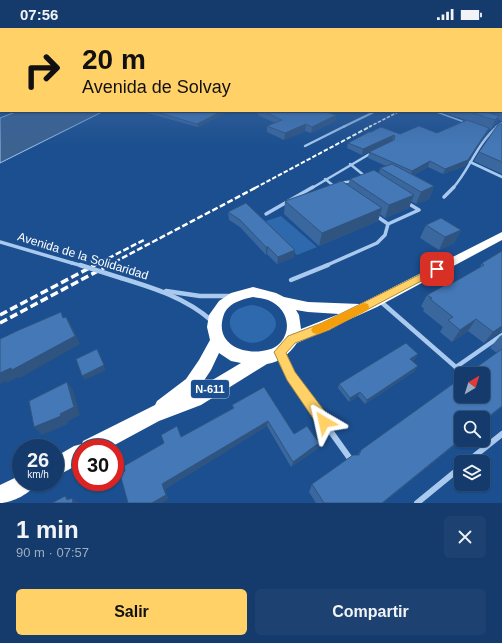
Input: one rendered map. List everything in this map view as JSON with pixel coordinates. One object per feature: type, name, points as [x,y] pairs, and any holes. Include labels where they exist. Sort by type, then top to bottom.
[{"type":"highway","name":"N-611","points":[[154,414],[192,384],[205,365],[218,340],[224,347],[241,357],[252,359],[272,356],[279,352],[292,340],[326,326],[360,309],[502,235]]},
{"type":"highway","points":[[218,340],[214,332],[214,323],[219,309],[230,299],[245,293],[261,293],[277,298],[283,302],[288,307],[294,319],[294,333],[292,340]]},
{"type":"highway","points":[[283,302],[308,307],[360,309]]},
{"type":"highway","name":"N-611","points":[[107,439],[154,414],[195,399],[263,358]]},
{"type":"highway","points":[[0,496],[12,490]]},
{"type":"street","points":[[305,146],[374,112]]},
{"type":"street","points":[[496,122],[501,124]]},
{"type":"street","points":[[444,197],[464,174],[470,162],[492,130],[501,124]]},
{"type":"street","points":[[266,214],[350,164],[377,150]]},
{"type":"street","points":[[470,162],[502,177]]},
{"type":"street","points":[[332,185],[368,178],[350,164]]},
{"type":"street","points":[[325,179],[338,189]]},
{"type":"street","points":[[388,224],[419,210],[400,198]]},
{"type":"street","points":[[369,211],[388,224]]},
{"type":"street","points":[[291,280],[377,243],[385,235],[388,224]]},
{"type":"street","name":"Avenida de la Solidaridad","points":[[0,242],[160,290],[187,302],[202,311],[214,323]]},
{"type":"street","name":"Avenida de la Solidaridad","points":[[160,290],[200,296],[237,295]]},
{"type":"street","points":[[378,299],[456,367],[502,336]]},
{"type":"street","points":[[279,352],[291,376],[351,460]]},
{"type":"street","points":[[476,455],[502,434]]},
{"type":"street","points":[[417,503],[454,473]]},
{"type":"lane","points":[[437,112],[469,124]]},
{"type":"lane","points":[[492,130],[498,130]]},
{"type":"shaded area","points":[[15,112],[102,112],[0,163],[0,118]]},
{"type":"shaded area","points":[[281,216],[317,247],[297,255],[263,222]]},
{"type":"shaded area","points":[[251,305],[264,308],[269,312],[273,316],[276,326],[268,337],[258,342],[248,342],[239,338],[233,332],[230,324],[231,316],[238,309]]},
{"type":"building","points":[[156,112],[220,112],[197,124]]},
{"type":"building","points":[[265,112],[326,112],[336,115],[312,127],[306,124],[285,133],[267,126],[282,120]]},
{"type":"building","points":[[470,112],[487,112],[499,116],[495,120]]},
{"type":"building","points":[[467,120],[489,128],[468,160],[445,169],[430,161],[412,171],[369,152],[394,140],[394,135],[363,149],[348,143],[381,127],[400,134],[419,126],[437,133]]},
{"type":"building","points":[[500,124],[502,124],[502,162],[479,152]]},
{"type":"building","points":[[392,164],[434,186],[421,192],[380,168]]},
{"type":"building","points":[[374,170],[414,195],[389,205],[350,179]]},
{"type":"building","points":[[342,181],[382,208],[322,233],[285,201]]},
{"type":"building","points":[[246,203],[295,250],[278,257],[268,247],[266,247],[240,220],[228,212]]},
{"type":"building","points":[[441,218],[461,230],[445,237],[426,225]]},
{"type":"building","points":[[502,251],[502,326],[493,332],[476,319],[460,330],[448,320],[453,317],[427,295],[447,284],[449,285],[484,265],[482,263]]},
{"type":"building","points":[[61,312],[63,318],[66,317],[75,336],[12,370],[11,368],[0,373],[0,339]]},
{"type":"building","points":[[406,343],[418,354],[410,359],[418,366],[367,400],[360,392],[350,398],[339,384]]},
{"type":"building","points":[[97,349],[104,365],[82,376],[76,359]]},
{"type":"building","points":[[502,349],[502,406],[490,415],[490,411],[454,411],[454,445],[382,503],[324,503],[312,484],[353,455],[359,455],[361,450],[454,383],[454,403],[490,403],[490,367],[477,367]]},
{"type":"building","points":[[67,382],[74,407],[60,414],[61,416],[34,427],[29,401]]},
{"type":"building","points":[[264,387],[294,434],[307,426],[319,443],[293,462],[268,421],[162,484],[166,495],[152,503],[128,503],[124,488],[124,466],[164,443],[161,435],[177,426],[181,437],[234,408],[232,405]]},
{"type":"building","points":[[65,496],[67,500],[72,498],[73,503],[52,503]]},
{"type":"railway","points":[[369,127],[398,112]]},
{"type":"railway","points":[[255,188],[371,126]]},
{"type":"railway","points":[[107,266],[257,187]]},
{"type":"railway","points":[[93,266],[144,240]]},
{"type":"railway","points":[[0,315],[95,265]]},
{"type":"railway","points":[[0,323],[109,265]]},
{"type":"slow traffic","points":[[317,330],[364,307]]},
{"type":"route","points":[[324,422],[291,376],[279,352],[292,340],[326,326],[437,269]]}]
